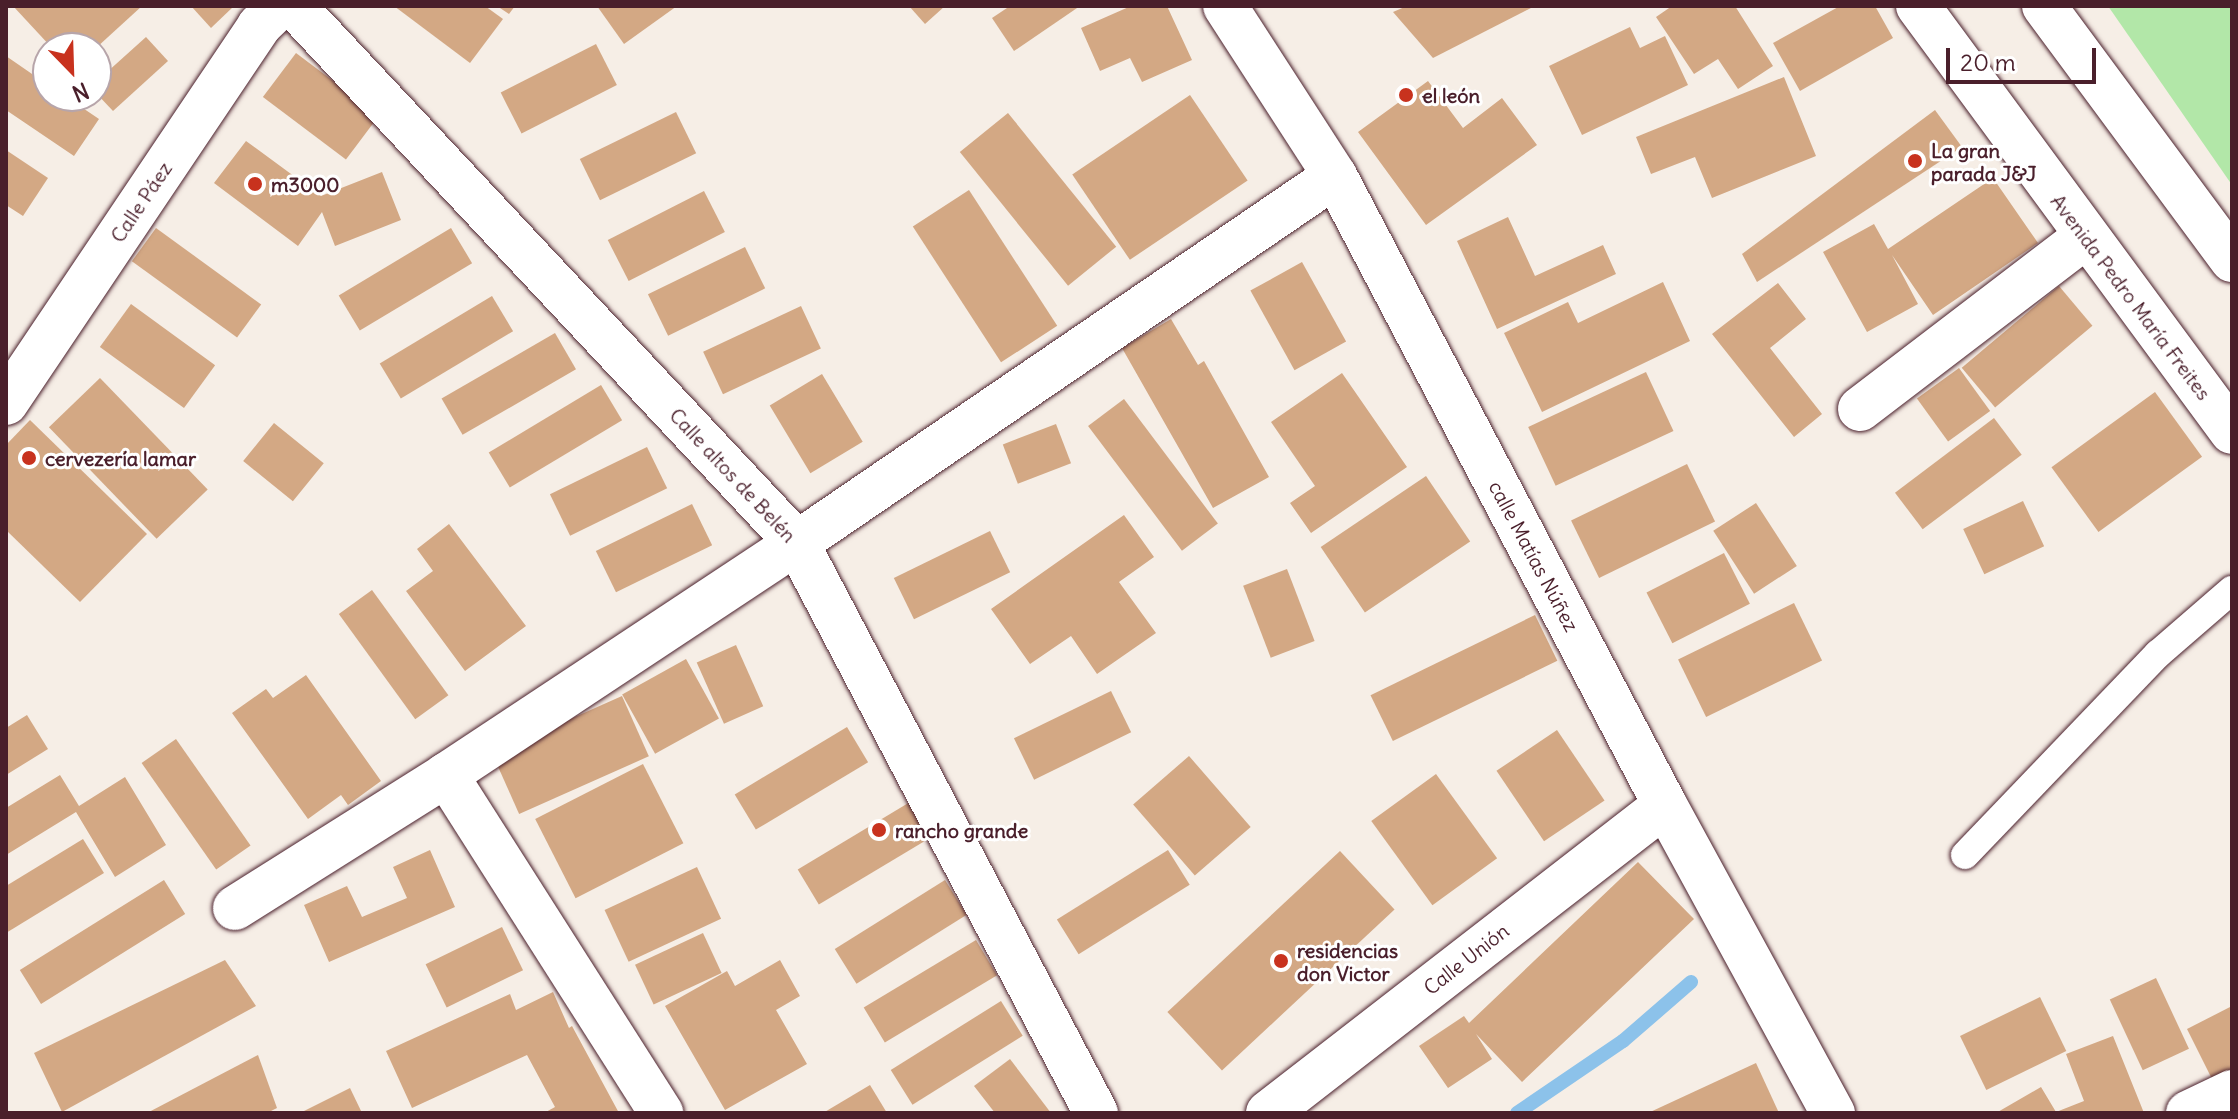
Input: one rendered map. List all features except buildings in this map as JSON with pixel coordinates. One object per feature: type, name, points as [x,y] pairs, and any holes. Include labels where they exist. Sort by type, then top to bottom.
[{"type":"street","name":"Calle Páez","points":[[6,403],[259,26],[280,6]]},
{"type":"street","name":"Calle altos de Belén","points":[[294,6],[797,543],[1096,1113]]},
{"type":"street","name":"calle Matías Núñez","points":[[1225,6],[1335,176],[1665,805],[1833,1113]]},
{"type":"street","name":"Avenida Pedro María Freites","points":[[1918,6],[2232,432]]},
{"type":"street","points":[[2044,6],[2232,260]]},
{"type":"street","points":[[235,908],[446,775],[797,543],[1335,176]]},
{"type":"street","points":[[1860,409],[2086,236]]},
{"type":"street","points":[[446,775],[661,1113]]},
{"type":"street","name":"Calle Unión","points":[[1268,1113],[1665,805]]},
{"type":"street","points":[[2188,1113],[2232,1092]]},
{"type":"lane","points":[[1965,855],[2158,654],[2232,590]]},
{"type":"green space","points":[[2108,6],[2232,6],[2232,185]]},
{"type":"waterway","points":[[1517,1113],[1623,1041],[1691,982]]},
{"type":"place","name":"el león","points":[[1406,95]]},
{"type":"place","name":"La gran parada J&J","points":[[1915,161]]},
{"type":"place","name":"m3000","points":[[255,184]]},
{"type":"place","name":"cervezería lamar","points":[[29,458]]},
{"type":"place","name":"rancho grande","points":[[879,830]]},
{"type":"place","name":"residencias don Victor","points":[[1281,961]]}]
